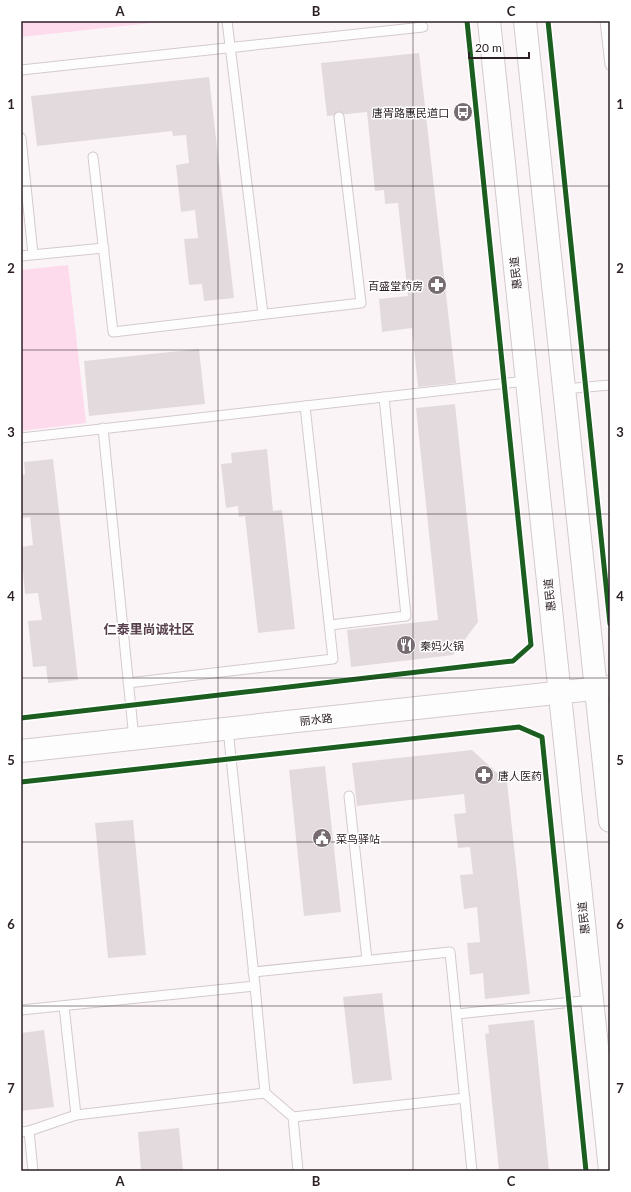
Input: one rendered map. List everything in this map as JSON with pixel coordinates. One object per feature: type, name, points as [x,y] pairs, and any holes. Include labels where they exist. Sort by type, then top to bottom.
[{"type":"main road","name":"惠民道","points":[[489,21],[610,1170]]},
{"type":"main road","points":[[526,21],[564,389],[603,688],[610,821]]},
{"type":"main road","name":"丽水路","points":[[21,751],[603,688]]},
{"type":"lane","points":[[227,21],[263,314]]},
{"type":"lane","points":[[605,21],[610,65]]},
{"type":"lane","points":[[21,70],[423,27]]},
{"type":"lane","points":[[93,157],[113,332],[361,303],[339,117]]},
{"type":"lane","points":[[21,138],[34,254]]},
{"type":"lane","points":[[21,256],[104,248]]},
{"type":"lane","points":[[21,438],[526,381]]},
{"type":"lane","points":[[564,389],[610,385]]},
{"type":"lane","points":[[330,625],[406,616],[384,397]]},
{"type":"lane","points":[[128,683],[333,658],[305,406]]},
{"type":"lane","points":[[103,428],[134,739]]},
{"type":"lane","points":[[228,729],[265,1093],[293,1117],[298,1171]]},
{"type":"lane","points":[[349,796],[366,960]]},
{"type":"lane","points":[[253,972],[450,952],[472,1171]]},
{"type":"lane","points":[[21,1010],[255,986]]},
{"type":"lane","points":[[456,1014],[592,1000]]},
{"type":"lane","points":[[64,1006],[76,1115]]},
{"type":"lane","points":[[34,1171],[25,1132],[76,1115],[265,1093]]},
{"type":"lane","points":[[293,1117],[465,1098]]},
{"type":"shaded area","points":[[21,21],[170,21],[21,37]]},
{"type":"shaded area","points":[[68,265],[86,423],[21,431],[21,270]]},
{"type":"building","points":[[419,53],[456,383],[418,387],[412,328],[382,332],[379,299],[408,296],[398,203],[385,204],[384,190],[375,191],[367,112],[327,116],[321,63]]},
{"type":"building","points":[[209,77],[234,298],[204,301],[202,284],[189,285],[184,239],[198,238],[195,210],[181,212],[176,165],[189,163],[186,135],[173,136],[172,131],[37,146],[31,96]]},
{"type":"building","points":[[199,349],[205,404],[89,416],[84,361]]},
{"type":"building","points":[[455,404],[478,622],[453,655],[351,667],[347,630],[438,620],[416,408]]},
{"type":"building","points":[[267,449],[273,511],[282,510],[295,629],[258,633],[245,516],[239,517],[238,506],[226,508],[221,464],[232,463],[231,453]]},
{"type":"building","points":[[53,459],[78,680],[48,683],[46,666],[33,667],[28,621],[42,620],[38,593],[25,594],[21,547],[33,545],[30,517],[21,518],[21,475],[25,474],[24,462]]},
{"type":"building","points":[[472,750],[507,782],[530,994],[485,999],[483,973],[470,975],[467,943],[480,942],[477,907],[464,909],[460,875],[473,874],[470,847],[458,848],[454,814],[466,813],[464,794],[357,806],[352,763]]},
{"type":"building","points":[[325,766],[341,912],[304,916],[289,770]]},
{"type":"building","points":[[133,820],[146,955],[108,958],[95,823]]},
{"type":"building","points":[[382,993],[392,1080],[353,1084],[343,997]]},
{"type":"building","points":[[534,1020],[549,1171],[499,1171],[485,1034],[489,1033],[488,1025]]},
{"type":"building","points":[[44,1030],[54,1107],[21,1111],[21,1033]]},
{"type":"building","points":[[179,1128],[183,1171],[141,1171],[138,1132]]},
{"type":"cycle path","points":[[21,718],[513,661],[531,645],[467,21]]},
{"type":"cycle path","points":[[548,21],[610,624]]},
{"type":"cycle path","points":[[21,782],[519,727],[542,737],[586,1171]]},
{"type":"place","name":"唐胥路惠民道口","points":[[463,112]]},
{"type":"place","name":"百盛堂药房","points":[[437,285]]},
{"type":"place","name":"秦妈火锅","points":[[406,645]]},
{"type":"place","name":"唐人医药","points":[[484,775]]},
{"type":"place","name":"菜鸟驿站","points":[[322,838]]},
{"type":"district","name":"仁泰里尚诚社区","points":[[149,629]]}]
